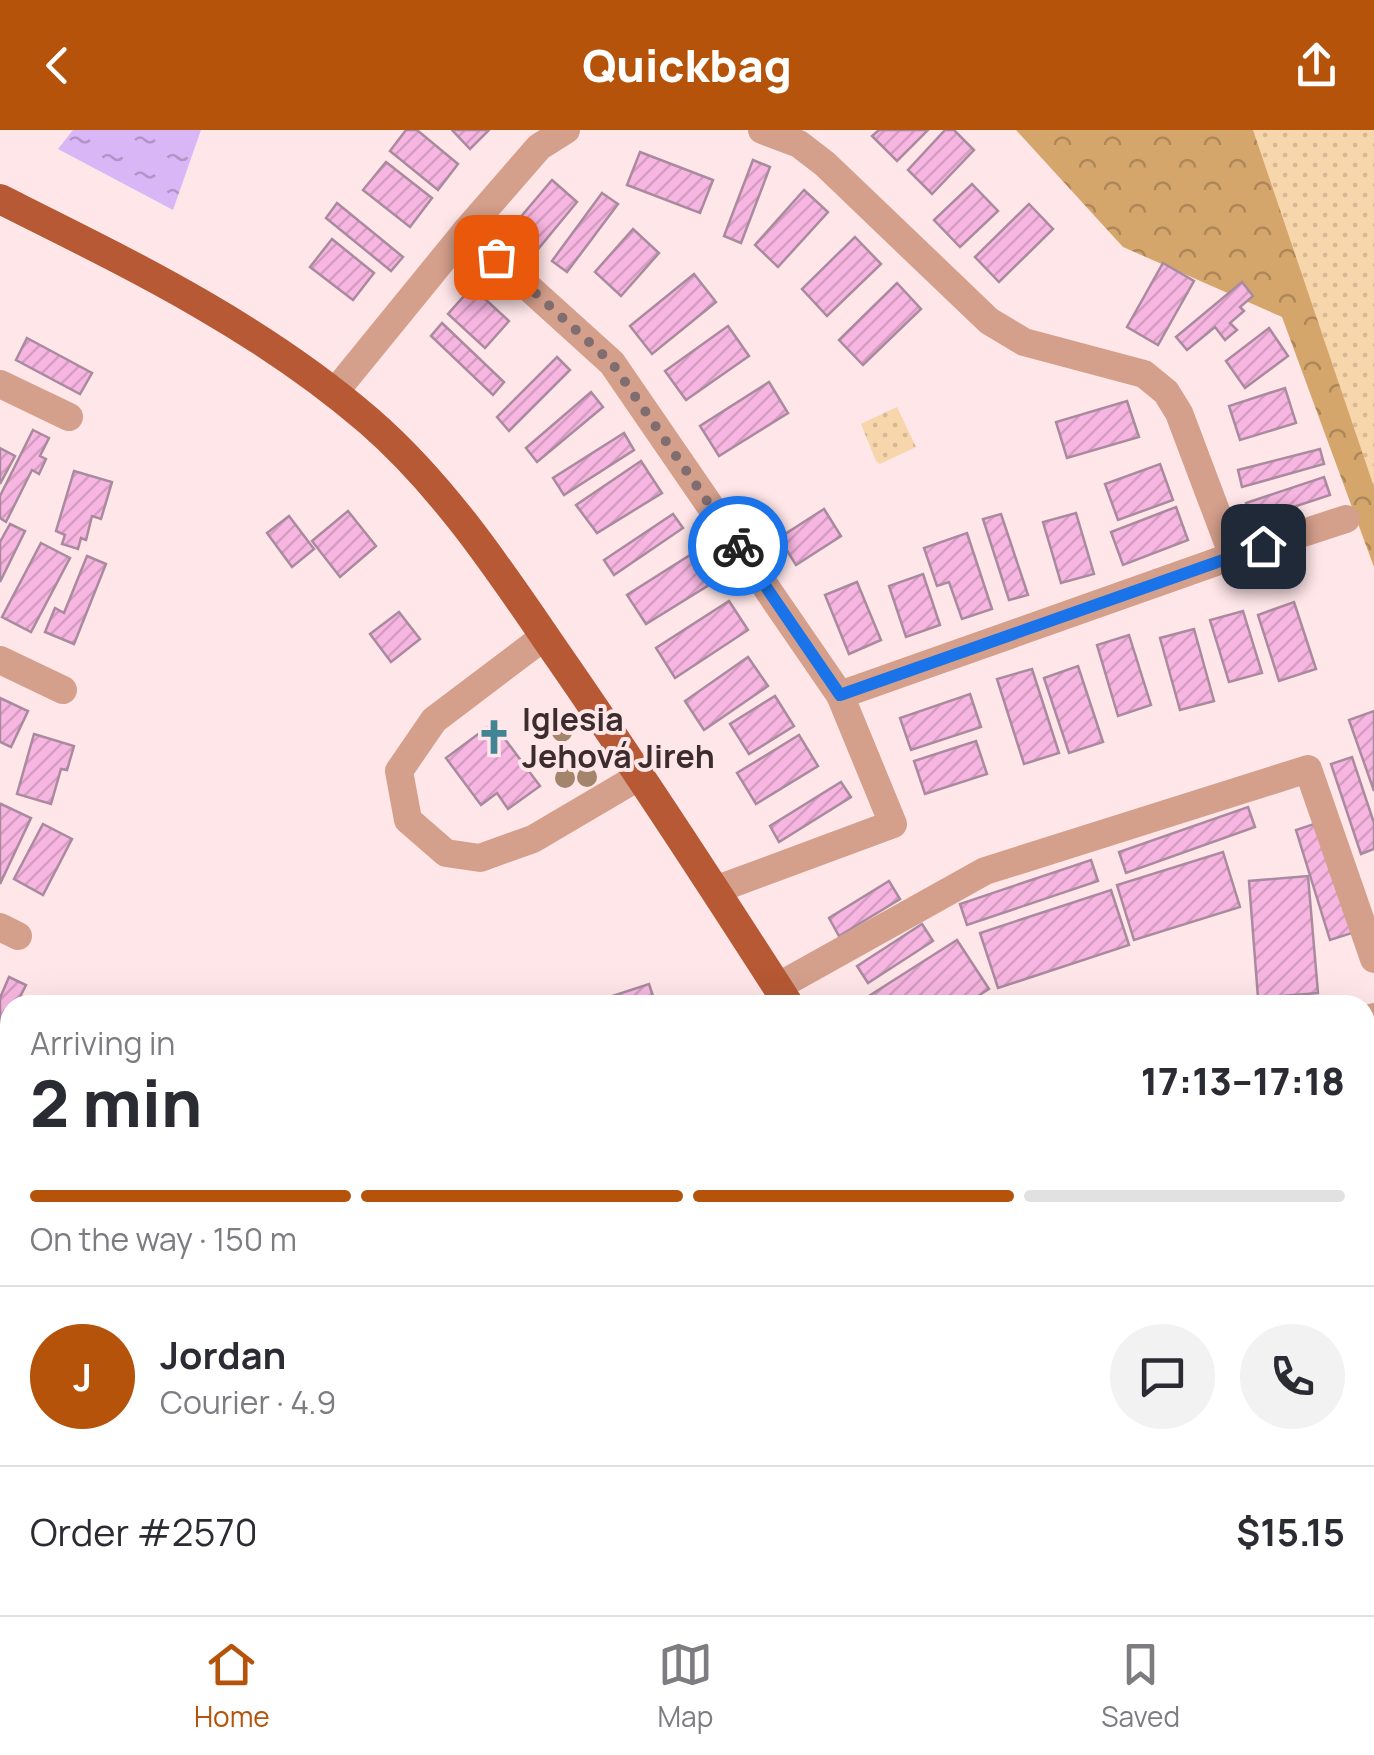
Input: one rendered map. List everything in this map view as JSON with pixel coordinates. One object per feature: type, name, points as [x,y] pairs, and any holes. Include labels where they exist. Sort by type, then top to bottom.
[{"type":"main road","points":[[0,199],[218,312],[371,423],[442,497],[494,562],[782,995]]},
{"type":"street","points":[[334,393],[539,146],[566,130]]},
{"type":"street","points":[[762,130],[800,144],[825,164],[989,321],[1024,342],[1144,374],[1166,392],[1180,412],[1233,556]]},
{"type":"street","points":[[466,231],[612,363],[840,695],[893,824],[715,890]]},
{"type":"street","points":[[0,384],[68,417]]},
{"type":"street","points":[[840,695],[1346,519]]},
{"type":"street","points":[[545,636],[434,720],[399,771],[408,820],[446,853],[480,858],[533,840],[640,776]]},
{"type":"street","points":[[0,660],[63,690]]},
{"type":"street","points":[[785,995],[986,871],[1308,770],[1374,959]]},
{"type":"green space","points":[[1016,130],[1374,130],[1374,567],[1282,317],[1123,247]]},
{"type":"green space","points":[[1253,130],[1374,130],[1374,487]]},
{"type":"green space","points":[[897,407],[916,447],[880,464],[861,424]]},
{"type":"water","points":[[73,130],[201,130],[173,210],[58,149]]},
{"type":"building","points":[[406,130],[417,130],[458,164],[438,190],[390,151]]},
{"type":"building","points":[[452,130],[489,130],[470,149]]},
{"type":"building","points":[[879,130],[928,130],[897,161],[872,136]]},
{"type":"building","points":[[945,130],[954,130],[974,150],[932,194],[908,170]]},
{"type":"building","points":[[640,152],[713,180],[700,213],[627,185]]},
{"type":"building","points":[[753,160],[770,167],[741,243],[724,236]]},
{"type":"building","points":[[386,162],[432,198],[410,227],[363,190]]},
{"type":"building","points":[[552,180],[577,202],[539,248],[513,226]]},
{"type":"building","points":[[972,184],[998,211],[960,247],[934,220]]},
{"type":"building","points":[[804,190],[828,212],[778,267],[755,245]]},
{"type":"building","points":[[602,193],[618,204],[567,272],[552,261]]},
{"type":"building","points":[[337,203],[403,257],[391,271],[326,218]]},
{"type":"building","points":[[1029,204],[1053,229],[999,282],[975,257]]},
{"type":"building","points":[[633,229],[659,253],[621,296],[595,272]]},
{"type":"building","points":[[855,237],[881,264],[827,316],[802,289]]},
{"type":"building","points":[[332,239],[374,273],[353,300],[310,267]]},
{"type":"building","points":[[1163,263],[1194,281],[1158,345],[1127,327]]},
{"type":"building","points":[[694,274],[716,302],[652,354],[630,326]]},
{"type":"building","points":[[1242,282],[1253,296],[1230,323],[1237,330],[1225,340],[1215,327],[1187,350],[1176,337]]},
{"type":"building","points":[[897,283],[921,309],[863,365],[839,340]]},
{"type":"building","points":[[472,287],[509,321],[485,348],[448,314]]},
{"type":"building","points":[[442,323],[504,382],[493,395],[431,336]]},
{"type":"building","points":[[728,326],[749,356],[686,400],[665,371]]},
{"type":"building","points":[[1269,328],[1288,356],[1245,388],[1226,361]]},
{"type":"building","points":[[27,338],[92,373],[80,394],[16,360]]},
{"type":"building","points":[[557,357],[570,370],[509,431],[497,417]]},
{"type":"building","points":[[769,382],[788,413],[719,456],[700,426]]},
{"type":"building","points":[[1285,388],[1296,423],[1240,440],[1229,406]]},
{"type":"building","points":[[591,392],[603,407],[537,462],[526,448]]},
{"type":"building","points":[[1127,401],[1139,437],[1067,458],[1056,422]]},
{"type":"building","points":[[33,430],[49,438],[40,456],[46,459],[39,474],[32,470],[6,522],[0,518],[0,496]]},
{"type":"building","points":[[624,433],[634,450],[564,495],[553,478]]},
{"type":"building","points":[[0,448],[15,456],[0,484]]},
{"type":"building","points":[[1320,449],[1324,464],[1242,487],[1238,470]]},
{"type":"building","points":[[641,461],[662,493],[597,533],[576,505]]},
{"type":"building","points":[[1160,464],[1173,500],[1118,520],[1105,484]]},
{"type":"building","points":[[74,471],[112,482],[101,519],[92,516],[86,540],[81,538],[78,549],[62,544],[65,535],[56,531]]},
{"type":"building","points":[[1324,477],[1330,495],[1251,521],[1246,503]]},
{"type":"building","points":[[1176,507],[1188,540],[1123,565],[1111,532]]},
{"type":"building","points":[[824,509],[841,536],[796,565],[779,538]]},
{"type":"building","points":[[348,511],[376,546],[340,577],[312,541]]},
{"type":"building","points":[[1076,513],[1094,574],[1061,583],[1043,522]]},
{"type":"building","points":[[673,514],[683,528],[614,575],[604,560]]},
{"type":"building","points":[[1001,514],[1028,595],[1009,600],[983,519]]},
{"type":"building","points":[[289,516],[314,549],[292,567],[267,533]]},
{"type":"building","points":[[10,524],[25,531],[0,582],[0,542]]},
{"type":"building","points":[[967,533],[992,609],[962,619],[949,582],[937,586],[924,548]]},
{"type":"building","points":[[41,543],[70,558],[31,632],[2,617]]},
{"type":"building","points":[[698,550],[717,580],[646,624],[627,595]]},
{"type":"building","points":[[87,556],[106,564],[74,644],[45,632],[55,608],[64,613]]},
{"type":"building","points":[[923,574],[940,625],[906,637],[889,586]]},
{"type":"building","points":[[857,582],[881,640],[849,654],[825,595]]},
{"type":"building","points":[[729,601],[748,630],[675,678],[656,648]]},
{"type":"building","points":[[1294,602],[1316,669],[1279,681],[1258,615]]},
{"type":"building","points":[[1243,611],[1262,673],[1229,682],[1210,620]]},
{"type":"building","points":[[399,612],[420,639],[391,662],[370,634]]},
{"type":"building","points":[[1194,629],[1214,701],[1180,710],[1160,638]]},
{"type":"building","points":[[1129,635],[1151,705],[1118,716],[1097,645]]},
{"type":"building","points":[[748,657],[768,686],[704,730],[685,701]]},
{"type":"building","points":[[1078,666],[1103,742],[1069,753],[1044,678]]},
{"type":"building","points":[[1032,669],[1059,753],[1024,764],[997,679]]},
{"type":"building","points":[[970,694],[981,727],[911,750],[900,718]]},
{"type":"building","points":[[775,696],[794,726],[749,754],[730,724]]},
{"type":"building","points":[[0,698],[28,711],[11,747],[0,742]]},
{"type":"building","points":[[1374,711],[1374,791],[1349,720]]},
{"type":"building","points":[[493,723],[540,786],[508,809],[497,793],[481,805],[446,758]]},
{"type":"building","points":[[34,734],[74,746],[67,770],[61,769],[51,804],[17,794]]},
{"type":"building","points":[[799,735],[818,766],[756,804],[737,773]]},
{"type":"building","points":[[976,741],[987,774],[925,794],[914,761]]},
{"type":"building","points":[[1352,757],[1374,823],[1374,849],[1361,854],[1331,764]]},
{"type":"building","points":[[841,782],[851,797],[779,842],[770,826]]},
{"type":"building","points":[[0,806],[31,818],[0,884]]},
{"type":"building","points":[[1248,807],[1255,827],[1126,873],[1119,852]]},
{"type":"building","points":[[1317,823],[1352,933],[1330,940],[1296,830]]},
{"type":"building","points":[[43,824],[72,839],[43,895],[14,879]]},
{"type":"building","points":[[1223,852],[1240,907],[1134,940],[1117,885]]},
{"type":"building","points":[[1091,860],[1098,881],[967,925],[960,904]]},
{"type":"building","points":[[1308,876],[1318,993],[1258,995],[1249,881]]},
{"type":"building","points":[[889,881],[900,899],[839,936],[829,918]]},
{"type":"building","points":[[1111,890],[1129,945],[998,988],[980,933]]},
{"type":"building","points":[[922,924],[933,941],[868,983],[857,966]]},
{"type":"building","points":[[957,940],[989,989],[980,995],[870,995]]},
{"type":"building","points":[[9,977],[26,985],[21,995],[1,995]]},
{"type":"building","points":[[649,984],[653,995],[615,995]]},
{"type":"way so far","points":[[496,257],[612,363],[738,546]]},
{"type":"place","name":"Iglesia Jehová Jireh","points":[[494,737]]},
{"type":"route","points":[[738,546],[840,695],[1263,546]]}]
